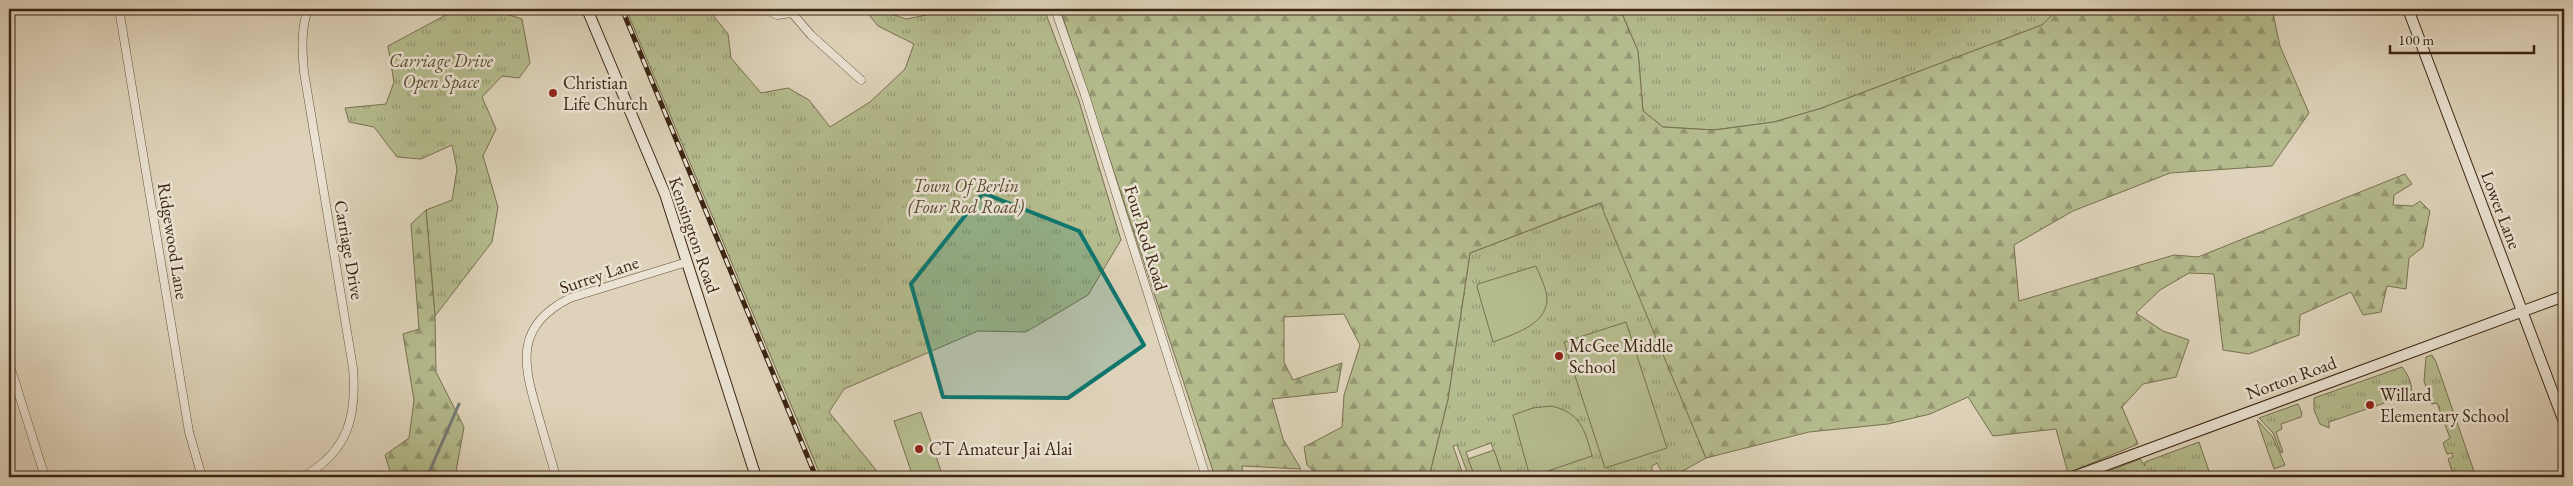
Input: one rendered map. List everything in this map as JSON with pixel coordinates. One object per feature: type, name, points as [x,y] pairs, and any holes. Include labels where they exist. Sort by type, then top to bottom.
[{"type":"street","name":"Ridgewood Lane","points":[[119,9],[189,432],[202,477]]},
{"type":"street","name":"Carriage Drive","points":[[303,477],[317,469],[332,455],[344,437],[352,417],[355,395],[354,368],[304,72],[302,48],[304,20],[308,9]]},
{"type":"street","name":"Kensington Road","points":[[587,9],[665,194],[756,477]]},
{"type":"street","points":[[764,9],[777,16],[794,11],[811,35],[861,80]]},
{"type":"street","name":"Four Rod Road","points":[[1055,9],[1085,95],[1206,477]]},
{"type":"street","name":"Lower Lane","points":[[2408,9],[2564,422]]},
{"type":"street","name":"Surrey Lane","points":[[556,477],[527,379],[526,345],[532,330],[553,306],[570,298],[687,262]]},
{"type":"street","name":"Norton Road","points":[[2072,477],[2564,296]]},
{"type":"street","points":[[9,363],[45,477]]},
{"type":"highlighted area","points":[[983,193],[1079,231],[1144,345],[1068,398],[943,397],[911,284]]},
{"type":"green space","name":"Carriage Drive Open Space","points":[[457,9],[491,9],[522,19],[530,63],[519,78],[502,76],[482,97],[496,129],[483,156],[498,207],[492,242],[435,316],[426,210],[452,200],[457,169],[452,145],[421,159],[397,157],[374,127],[349,122],[345,108],[386,104],[394,82],[388,46]]},
{"type":"green space","name":"Town Of Berlin (Four Rod Road)","points":[[626,9],[708,9],[728,34],[731,58],[761,93],[788,88],[809,100],[830,127],[870,102],[905,69],[914,44],[878,26],[866,11],[877,9],[906,19],[957,9],[1044,9],[1079,101],[1121,240],[1088,295],[1026,332],[978,331],[844,389],[829,412],[876,470],[876,477],[821,477]]},
{"type":"green space","points":[[1060,9],[1620,9],[1638,51],[1643,111],[1663,127],[1714,130],[1774,122],[1819,109],[2042,25],[2058,9],[2272,9],[2280,46],[2309,113],[2272,166],[2170,173],[2073,211],[2014,245],[2019,301],[2174,255],[2198,257],[2405,174],[2412,184],[2394,195],[2393,205],[2413,206],[2420,201],[2430,211],[2423,247],[2409,258],[2406,289],[2387,286],[2381,312],[2363,315],[2351,292],[2300,315],[2299,335],[2249,354],[2223,350],[2214,274],[2189,273],[2160,290],[2136,313],[2163,331],[2189,340],[2176,377],[2143,384],[2122,407],[2138,444],[2068,473],[2056,429],[1993,436],[1968,397],[1930,414],[1888,424],[1809,432],[1706,458],[1600,203],[1470,253],[1448,399],[1429,477],[1320,477],[1307,465],[1304,447],[1342,427],[1344,395],[1360,345],[1344,314],[1284,317],[1284,362],[1293,380],[1342,363],[1337,392],[1272,399],[1283,439],[1301,469],[1242,466],[1243,477],[1215,477]]},
{"type":"green space","points":[[1620,9],[2058,9],[2042,25],[1819,109],[1774,122],[1714,130],[1663,127],[1643,111],[1638,51]]},
{"type":"green space","name":"McGee Middle School","points":[[1601,203],[1706,458],[1672,477],[1664,477],[1657,463],[1652,466],[1652,474],[1641,477],[1503,477],[1491,443],[1466,452],[1475,477],[1469,477],[1457,445],[1453,446],[1464,477],[1429,477],[1448,399],[1470,253]]},
{"type":"green space","points":[[426,210],[435,316],[436,372],[464,427],[455,477],[392,477],[385,455],[409,438],[414,400],[403,334],[419,329],[411,224]]},
{"type":"green space","points":[[1536,266],[1546,291],[1545,309],[1541,316],[1527,328],[1493,342],[1477,287],[1478,284]]},
{"type":"green space","points":[[1626,322],[1667,448],[1605,468],[1564,342]]},
{"type":"green space","points":[[2432,355],[2476,477],[2454,477],[2448,459],[2453,457],[2452,453],[2447,454],[2443,443],[2450,438],[2437,403],[2432,404],[2424,381],[2426,357]]},
{"type":"green space","points":[[2402,367],[2410,382],[2411,395],[2409,399],[2404,402],[2399,398],[2329,422],[2329,428],[2320,424],[2314,410],[2314,398]]},
{"type":"green space","points":[[2298,404],[2302,413],[2301,417],[2281,424],[2282,429],[2276,432],[2283,452],[2281,453],[2273,433],[2259,418]]},
{"type":"green space","points":[[1551,406],[1569,413],[1580,424],[1587,438],[1592,456],[1530,477],[1513,415],[1533,408]]},
{"type":"green space","name":"CT Amateur Jai Alai","points":[[921,412],[943,477],[913,477],[894,421]]},
{"type":"green space","points":[[2257,420],[2272,436],[2285,465],[2274,469]]},
{"type":"green space","points":[[2199,442],[2211,477],[2093,477],[2140,459],[2145,466],[2145,462]]},
{"type":"green space","points":[[1494,450],[1503,477],[1475,477],[1468,459]]},
{"type":"waterway","points":[[427,477],[459,404]]},
{"type":"railway","points":[[622,9],[816,477]]},
{"type":"place","name":"Christian Life Church","points":[[553,93]]},
{"type":"place","name":"McGee Middle School","points":[[1559,356]]},
{"type":"place","name":"Willard Elementary School","points":[[2370,405]]},
{"type":"place","name":"CT Amateur Jai Alai","points":[[919,449]]}]
